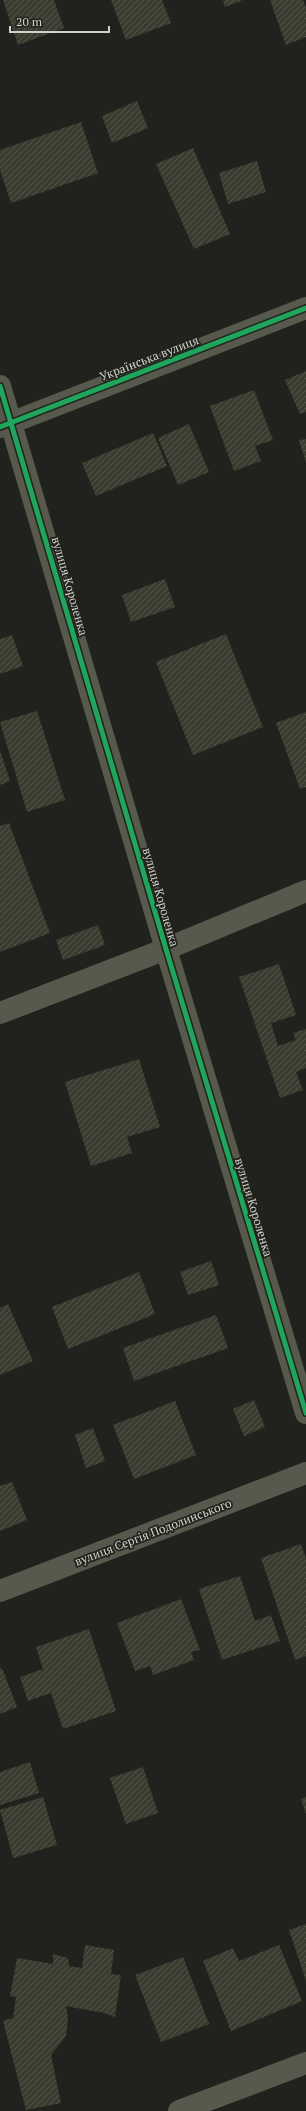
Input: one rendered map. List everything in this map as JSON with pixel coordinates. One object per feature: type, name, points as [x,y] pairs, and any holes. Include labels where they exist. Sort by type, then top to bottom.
[{"type":"street","name":"Українська вулиця","points":[[6,424],[306,308]]},
{"type":"street","name":"вулиця Короленка","points":[[0,386],[6,424],[306,1413]]},
{"type":"street","points":[[0,1013],[166,949],[306,891]]},
{"type":"street","name":"вулиця Сергія Подолинського","points":[[0,1591],[306,1473]]},
{"type":"street","points":[[179,2111],[306,2063]]},
{"type":"building","points":[[3,0],[54,0],[64,28],[18,45]]},
{"type":"building","points":[[111,0],[162,0],[171,23],[126,40]]},
{"type":"building","points":[[223,0],[243,0],[225,7]]},
{"type":"building","points":[[270,0],[303,0],[306,8],[306,37],[286,45]]},
{"type":"building","points":[[137,101],[148,128],[112,143],[102,116]]},
{"type":"building","points":[[81,122],[98,173],[11,203],[0,170],[0,150]]},
{"type":"building","points":[[193,148],[230,234],[194,249],[156,164]]},
{"type":"building","points":[[257,161],[266,192],[228,204],[219,173]]},
{"type":"building","points":[[306,371],[306,412],[300,414],[285,380]]},
{"type":"building","points":[[254,390],[273,440],[255,446],[261,461],[234,471],[210,406]]},
{"type":"building","points":[[189,424],[209,472],[178,485],[158,438]]},
{"type":"building","points":[[153,433],[167,466],[96,496],[82,463]]},
{"type":"building","points":[[306,439],[306,463],[299,440]]},
{"type":"building","points":[[165,579],[175,607],[131,622],[122,595]]},
{"type":"building","points":[[226,634],[263,727],[193,755],[156,662]]},
{"type":"building","points":[[12,635],[23,666],[0,674],[0,639]]},
{"type":"building","points":[[37,711],[65,800],[27,812],[0,722]]},
{"type":"building","points":[[306,712],[306,787],[300,789],[276,723]]},
{"type":"building","points":[[0,750],[10,781],[0,785]]},
{"type":"building","points":[[9,823],[50,933],[0,952],[0,826]]},
{"type":"building","points":[[98,925],[105,945],[63,960],[56,940]]},
{"type":"building","points":[[279,964],[296,1015],[271,1023],[278,1046],[296,1040],[293,1033],[306,1029],[306,1068],[296,1072],[303,1090],[280,1098],[239,977]]},
{"type":"building","points":[[139,1059],[160,1127],[127,1137],[132,1153],[91,1166],[65,1082]]},
{"type":"building","points":[[211,1261],[219,1285],[188,1295],[180,1272]]},
{"type":"building","points":[[139,1272],[155,1314],[68,1349],[52,1307]]},
{"type":"building","points":[[8,1304],[33,1361],[0,1375],[0,1308]]},
{"type":"building","points":[[216,1315],[228,1348],[134,1381],[123,1348]]},
{"type":"building","points":[[254,1400],[265,1427],[244,1436],[233,1409]]},
{"type":"building","points":[[175,1401],[196,1455],[134,1479],[113,1425]]},
{"type":"building","points":[[93,1428],[105,1461],[86,1468],[75,1435]]},
{"type":"building","points":[[12,1482],[27,1520],[0,1531],[0,1486]]},
{"type":"building","points":[[301,1544],[306,1559],[306,1656],[295,1660],[261,1558]]},
{"type":"building","points":[[240,1576],[255,1621],[271,1615],[280,1641],[222,1660],[199,1589]]},
{"type":"building","points":[[181,1599],[200,1650],[191,1652],[194,1660],[153,1675],[150,1666],[135,1671],[117,1623]]},
{"type":"building","points":[[89,1629],[116,1711],[63,1729],[51,1693],[28,1701],[20,1677],[43,1669],[36,1647]]},
{"type":"building","points":[[0,1668],[2,1668],[17,1707],[0,1714]]},
{"type":"building","points":[[30,1762],[39,1793],[0,1805],[0,1772]]},
{"type":"building","points":[[143,1767],[158,1813],[126,1824],[110,1778]]},
{"type":"building","points":[[43,1797],[57,1845],[13,1858],[0,1810]]},
{"type":"building","points":[[306,1797],[306,1814],[301,1799]]},
{"type":"building","points":[[306,1924],[306,1981],[289,1930]]},
{"type":"building","points":[[85,1945],[114,1950],[111,1974],[121,1975],[115,2017],[104,2013],[66,2006],[68,2018],[66,2036],[51,2055],[61,2103],[26,2110],[3,2021],[13,2018],[16,1997],[10,1996],[17,1958],[53,1964],[53,1954],[68,1958],[69,1966],[82,1968]]},
{"type":"building","points":[[279,1945],[302,2001],[231,2031],[203,1961],[233,1948],[239,1961]]},
{"type":"building","points":[[183,1957],[209,2024],[161,2042],[135,1975]]},
{"type":"cycle path","points":[[0,427],[306,308]]},
{"type":"cycle path","points":[[0,386],[166,949],[306,1413]]}]
